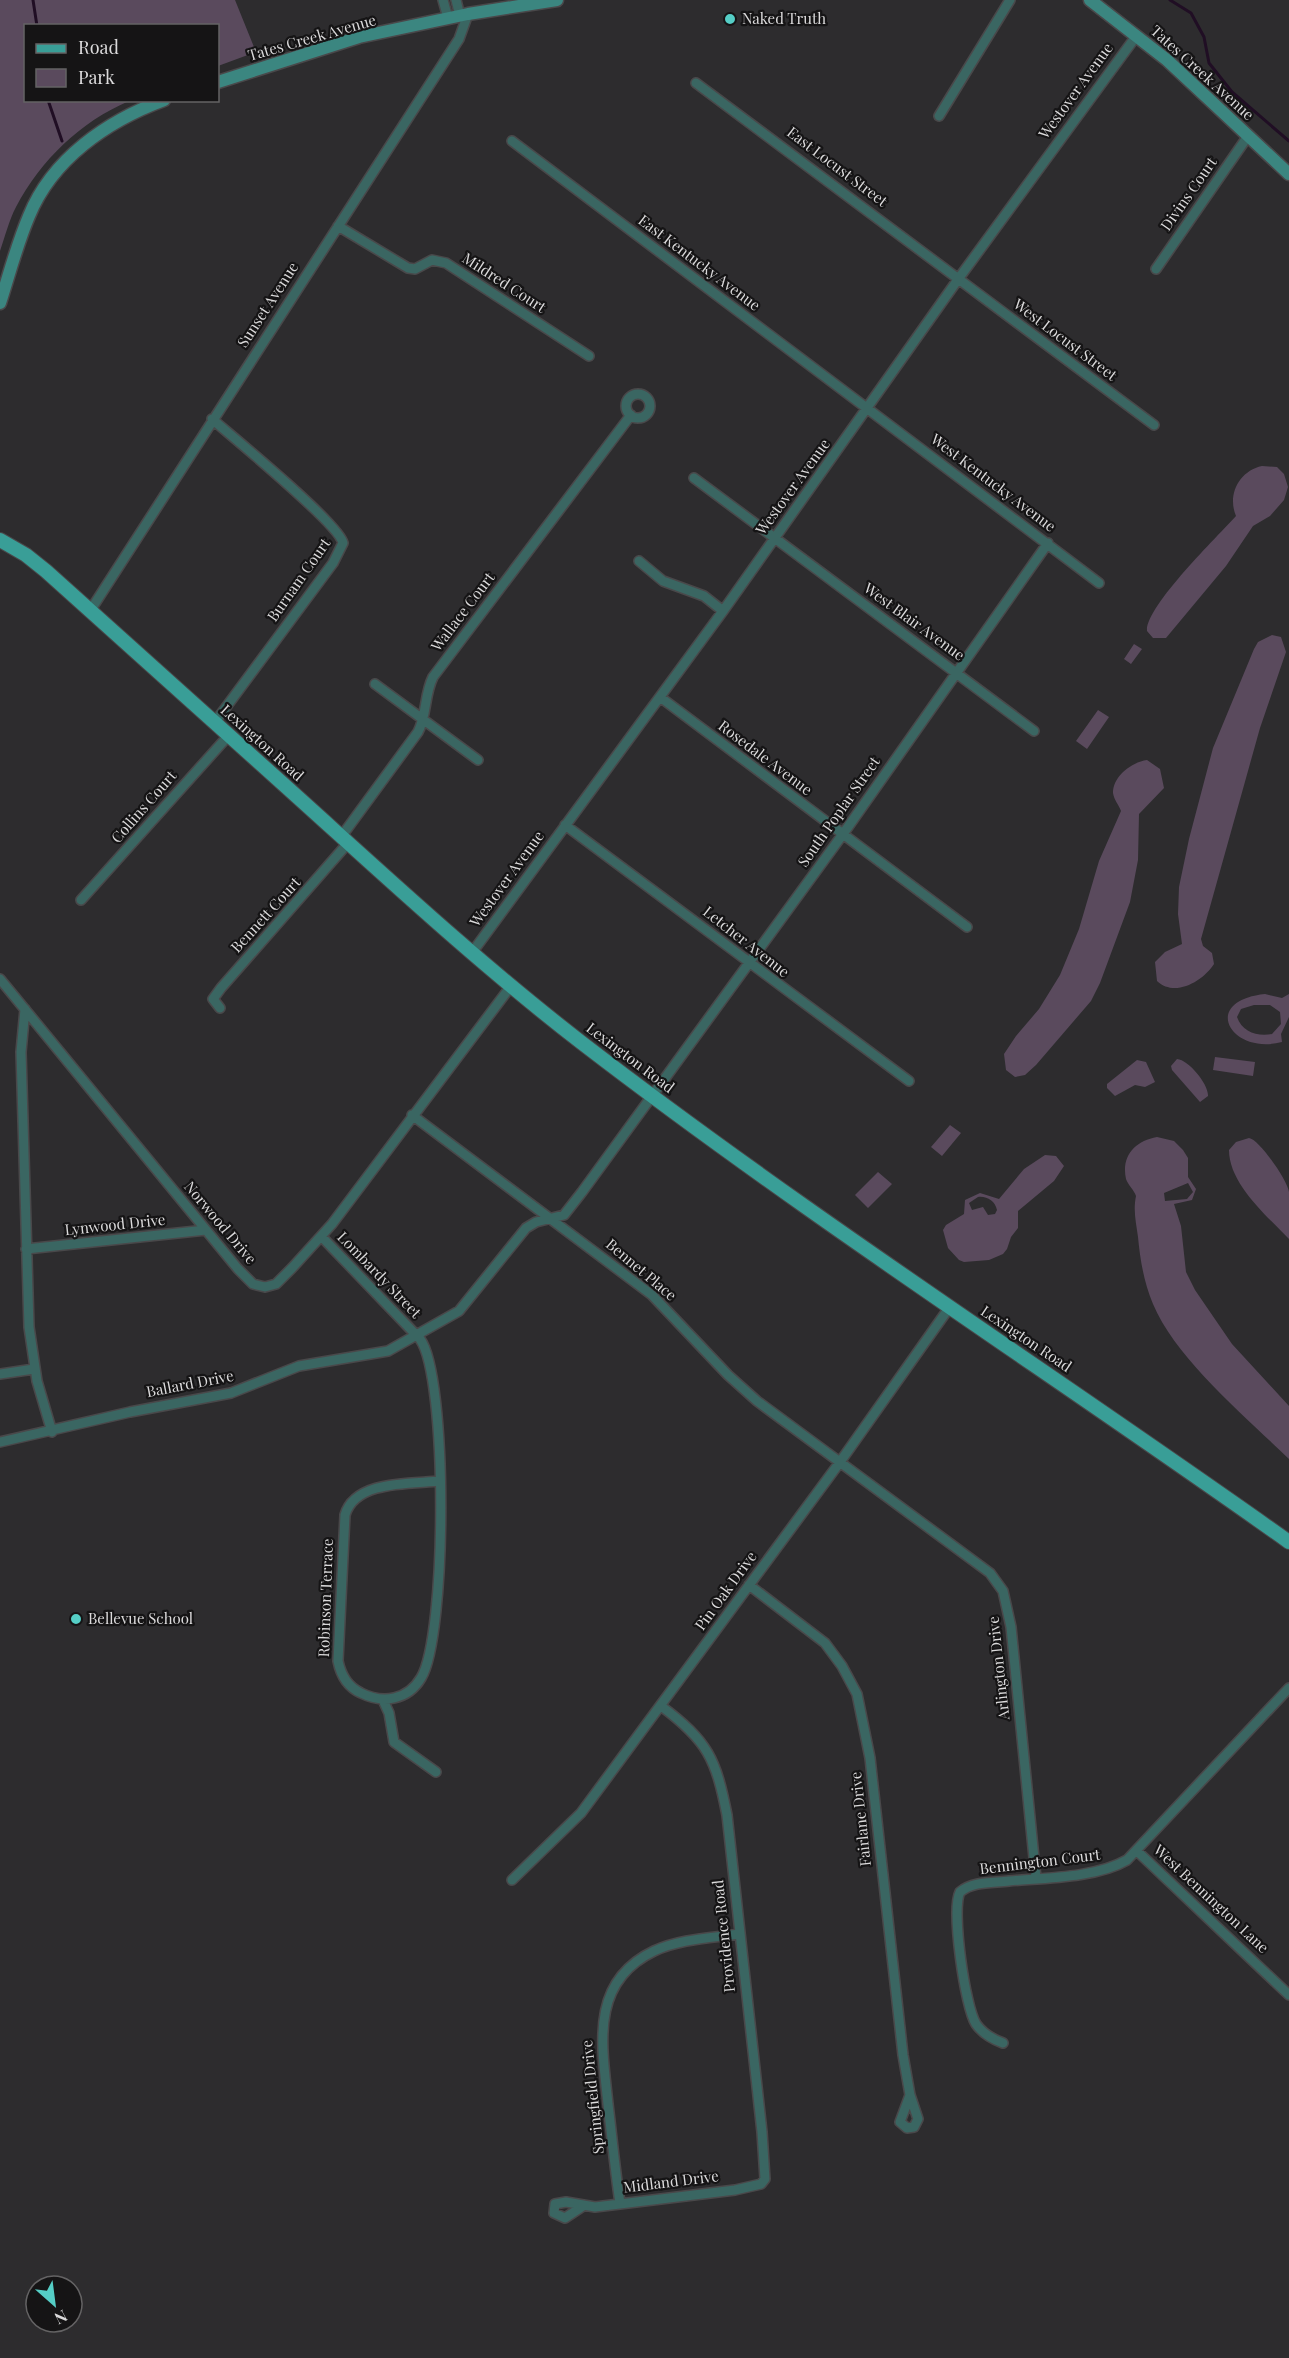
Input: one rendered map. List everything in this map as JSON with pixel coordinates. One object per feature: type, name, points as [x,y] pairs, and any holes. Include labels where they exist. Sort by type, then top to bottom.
[{"type":"main road","name":"Tates Creek Avenue","points":[[219,82],[332,44],[459,16],[557,0]]},
{"type":"main road","name":"Tates Creek Avenue","points":[[1090,0],[1137,35],[1289,174]]},
{"type":"main road","points":[[0,303],[29,215],[60,167],[100,132],[159,102]]},
{"type":"main road","name":"Lexington Road","points":[[0,540],[26,555],[90,610],[471,954],[652,1096],[949,1308],[1135,1432],[1289,1542]]},
{"type":"street","points":[[443,0],[459,16]]},
{"type":"street","points":[[456,0],[459,16]]},
{"type":"street","points":[[939,116],[1010,0]]},
{"type":"street","name":"Sunset Avenue","points":[[90,610],[459,39],[459,16]]},
{"type":"street","name":"Westover Avenue","points":[[471,954],[723,611],[959,278],[1137,35]]},
{"type":"street","name":"East Locust Street","points":[[696,83],[959,278]]},
{"type":"street","name":"Divins Court","points":[[1156,269],[1248,136]]},
{"type":"street","name":"East Kentucky Avenue","points":[[512,141],[868,409]]},
{"type":"street","name":"Mildred Court","points":[[338,226],[408,268],[415,269],[432,260],[446,263],[589,356]]},
{"type":"street","name":"West Locust Street","points":[[959,278],[1154,425]]},
{"type":"street","name":"West Kentucky Avenue","points":[[868,409],[1099,583]]},
{"type":"street","name":"Wallace Court","points":[[345,840],[423,720],[425,697],[433,677],[631,415]]},
{"type":"street","name":"Burnam Court","points":[[212,419],[325,518],[342,536],[343,543],[333,563],[215,722]]},
{"type":"street","name":"West Blair Avenue","points":[[694,478],[1034,731]]},
{"type":"street","name":"South Poplar Street","points":[[551,1219],[568,1211],[843,834],[1048,543]]},
{"type":"street","points":[[639,561],[663,581],[704,596],[723,611]]},
{"type":"street","points":[[375,684],[478,760]]},
{"type":"street","name":"Rosedale Avenue","points":[[660,697],[967,927]]},
{"type":"street","name":"Collins Court","points":[[81,900],[229,735]]},
{"type":"street","name":"Letcher Avenue","points":[[565,825],[909,1082]]},
{"type":"street","name":"Bennett Court","points":[[220,1008],[213,999],[221,988],[345,840]]},
{"type":"street","name":"Norwood Drive","points":[[0,979],[248,1279],[265,1287],[278,1282],[321,1236],[412,1115],[450,1070],[511,986]]},
{"type":"street","points":[[25,1009],[21,1052],[29,1327],[34,1370],[52,1432]]},
{"type":"street","name":"Bennet Place","points":[[412,1115],[652,1295],[750,1395],[840,1462]]},
{"type":"street","name":"Ballard Drive","points":[[0,1442],[52,1432],[130,1412],[231,1393],[299,1366],[380,1354],[434,1328],[459,1311],[526,1228],[551,1219]]},
{"type":"street","name":"Lynwood Drive","points":[[26,1249],[206,1230]]},
{"type":"street","name":"Lombardy Street","points":[[321,1236],[416,1335],[428,1352],[433,1374],[440,1481]]},
{"type":"street","name":"Pin Oak Drive","points":[[512,1880],[581,1813],[840,1462],[949,1308]]},
{"type":"street","points":[[0,1374],[34,1370]]},
{"type":"street","name":"Arlington Drive","points":[[840,1462],[982,1566],[998,1581],[1003,1591],[1011,1627],[1036,1878]]},
{"type":"street","points":[[436,1772],[394,1742],[389,1713],[383,1700],[405,1694],[417,1684],[425,1669],[441,1555],[440,1481]]},
{"type":"street","name":"Robinson Terrace","points":[[383,1700],[355,1690],[345,1680],[339,1668],[345,1515],[352,1500],[366,1492],[440,1481]]},
{"type":"street","name":"Fairlane Drive","points":[[749,1585],[825,1643],[847,1672],[857,1694],[870,1758],[903,2055],[910,2095]]},
{"type":"street","name":"Bennington Court","points":[[1003,2043],[984,2033],[971,2014],[961,1961],[957,1897],[964,1888],[1108,1869],[1126,1860],[1289,1688]]},
{"type":"street","name":"Providence Road","points":[[661,1706],[697,1736],[706,1748],[719,1777],[727,1815],[766,2172],[761,2184]]},
{"type":"street","name":"West Bennington Lane","points":[[1137,1851],[1289,1995]]},
{"type":"street","name":"Springfield Drive","points":[[620,2204],[602,2055],[603,2016],[611,1994],[634,1965],[654,1951],[677,1943],[739,1934]]},
{"type":"street","name":"Midland Drive","points":[[583,2206],[620,2204],[735,2190],[761,2184]]},
{"type":"green space","points":[[0,0],[235,0],[256,52],[219,66],[219,24],[24,24],[24,102],[127,102],[78,131],[50,158],[16,207],[0,251]]},
{"type":"green space","points":[[1262,466],[1277,467],[1284,474],[1288,487],[1284,500],[1270,516],[1253,526],[1226,566],[1166,638],[1153,638],[1147,631],[1158,606],[1184,572],[1236,516],[1234,492],[1241,478]]},
{"type":"green space","points":[[1272,635],[1281,637],[1286,652],[1260,728],[1201,939],[1203,946],[1212,953],[1214,964],[1203,976],[1188,985],[1180,988],[1164,986],[1157,981],[1155,962],[1165,952],[1182,944],[1178,914],[1179,887],[1213,748],[1254,649],[1258,642]]},
{"type":"green space","points":[[1134,644],[1142,649],[1131,664],[1124,659]]},
{"type":"green space","points":[[1098,710],[1109,717],[1087,749],[1076,741]]},
{"type":"green space","points":[[1147,760],[1160,769],[1164,788],[1139,814],[1138,860],[1130,902],[1100,983],[1091,1001],[1036,1065],[1025,1075],[1015,1077],[1006,1070],[1004,1054],[1039,1009],[1060,975],[1079,929],[1099,861],[1121,811],[1113,793],[1116,781],[1124,771]]},
{"type":"green space","points":[[1265,994],[1282,998],[1289,994],[1289,1017],[1281,1034],[1282,1042],[1264,1044],[1249,1041],[1237,1035],[1230,1026],[1228,1016],[1233,1006],[1245,999]],"holes":[[[1254,1005],[1270,1005],[1280,1012],[1281,1024],[1272,1034],[1261,1035],[1251,1032],[1239,1022],[1237,1017],[1241,1009]]]},
{"type":"green space","points":[[1215,1057],[1255,1062],[1253,1076],[1213,1070]]},
{"type":"green space","points":[[1177,1059],[1192,1068],[1202,1080],[1208,1096],[1200,1102],[1172,1070],[1171,1066]]},
{"type":"green space","points":[[1137,1060],[1146,1062],[1155,1082],[1145,1087],[1135,1085],[1115,1096],[1107,1088],[1107,1084]]},
{"type":"green space","points":[[950,1125],[961,1133],[942,1156],[931,1147]]},
{"type":"green space","points":[[1157,1137],[1174,1141],[1188,1158],[1188,1177],[1196,1189],[1192,1200],[1174,1204],[1181,1226],[1186,1272],[1195,1290],[1232,1344],[1289,1406],[1289,1459],[1195,1366],[1178,1346],[1153,1304],[1141,1262],[1135,1216],[1136,1196],[1126,1179],[1125,1171],[1131,1151],[1149,1139]],"holes":[[[1188,1183],[1193,1192],[1187,1199],[1165,1201],[1164,1193]]]},
{"type":"green space","points":[[1249,1138],[1259,1145],[1279,1170],[1289,1192],[1289,1239],[1260,1210],[1235,1175],[1229,1150],[1236,1142]]},
{"type":"green space","points":[[1045,1155],[1056,1156],[1064,1166],[1054,1181],[1018,1211],[1018,1228],[1003,1254],[989,1260],[964,1262],[959,1260],[948,1248],[943,1230],[946,1225],[964,1214],[965,1200],[980,1193],[999,1199],[1024,1169]],"holes":[[[978,1197],[990,1200],[997,1210],[995,1214],[988,1215],[983,1207],[972,1210],[969,1203]]]},
{"type":"green space","points":[[878,1172],[892,1184],[868,1208],[855,1195]]},
{"type":"waterway","points":[[33,0],[37,24]]},
{"type":"waterway","points":[[1170,0],[1191,13],[1204,37],[1209,63],[1232,92],[1289,141]]},
{"type":"waterway","points":[[49,102],[62,141]]},
{"type":"place","name":"Naked Truth","points":[[730,19]]},
{"type":"place","name":"Bellevue School","points":[[76,1619]]}]
